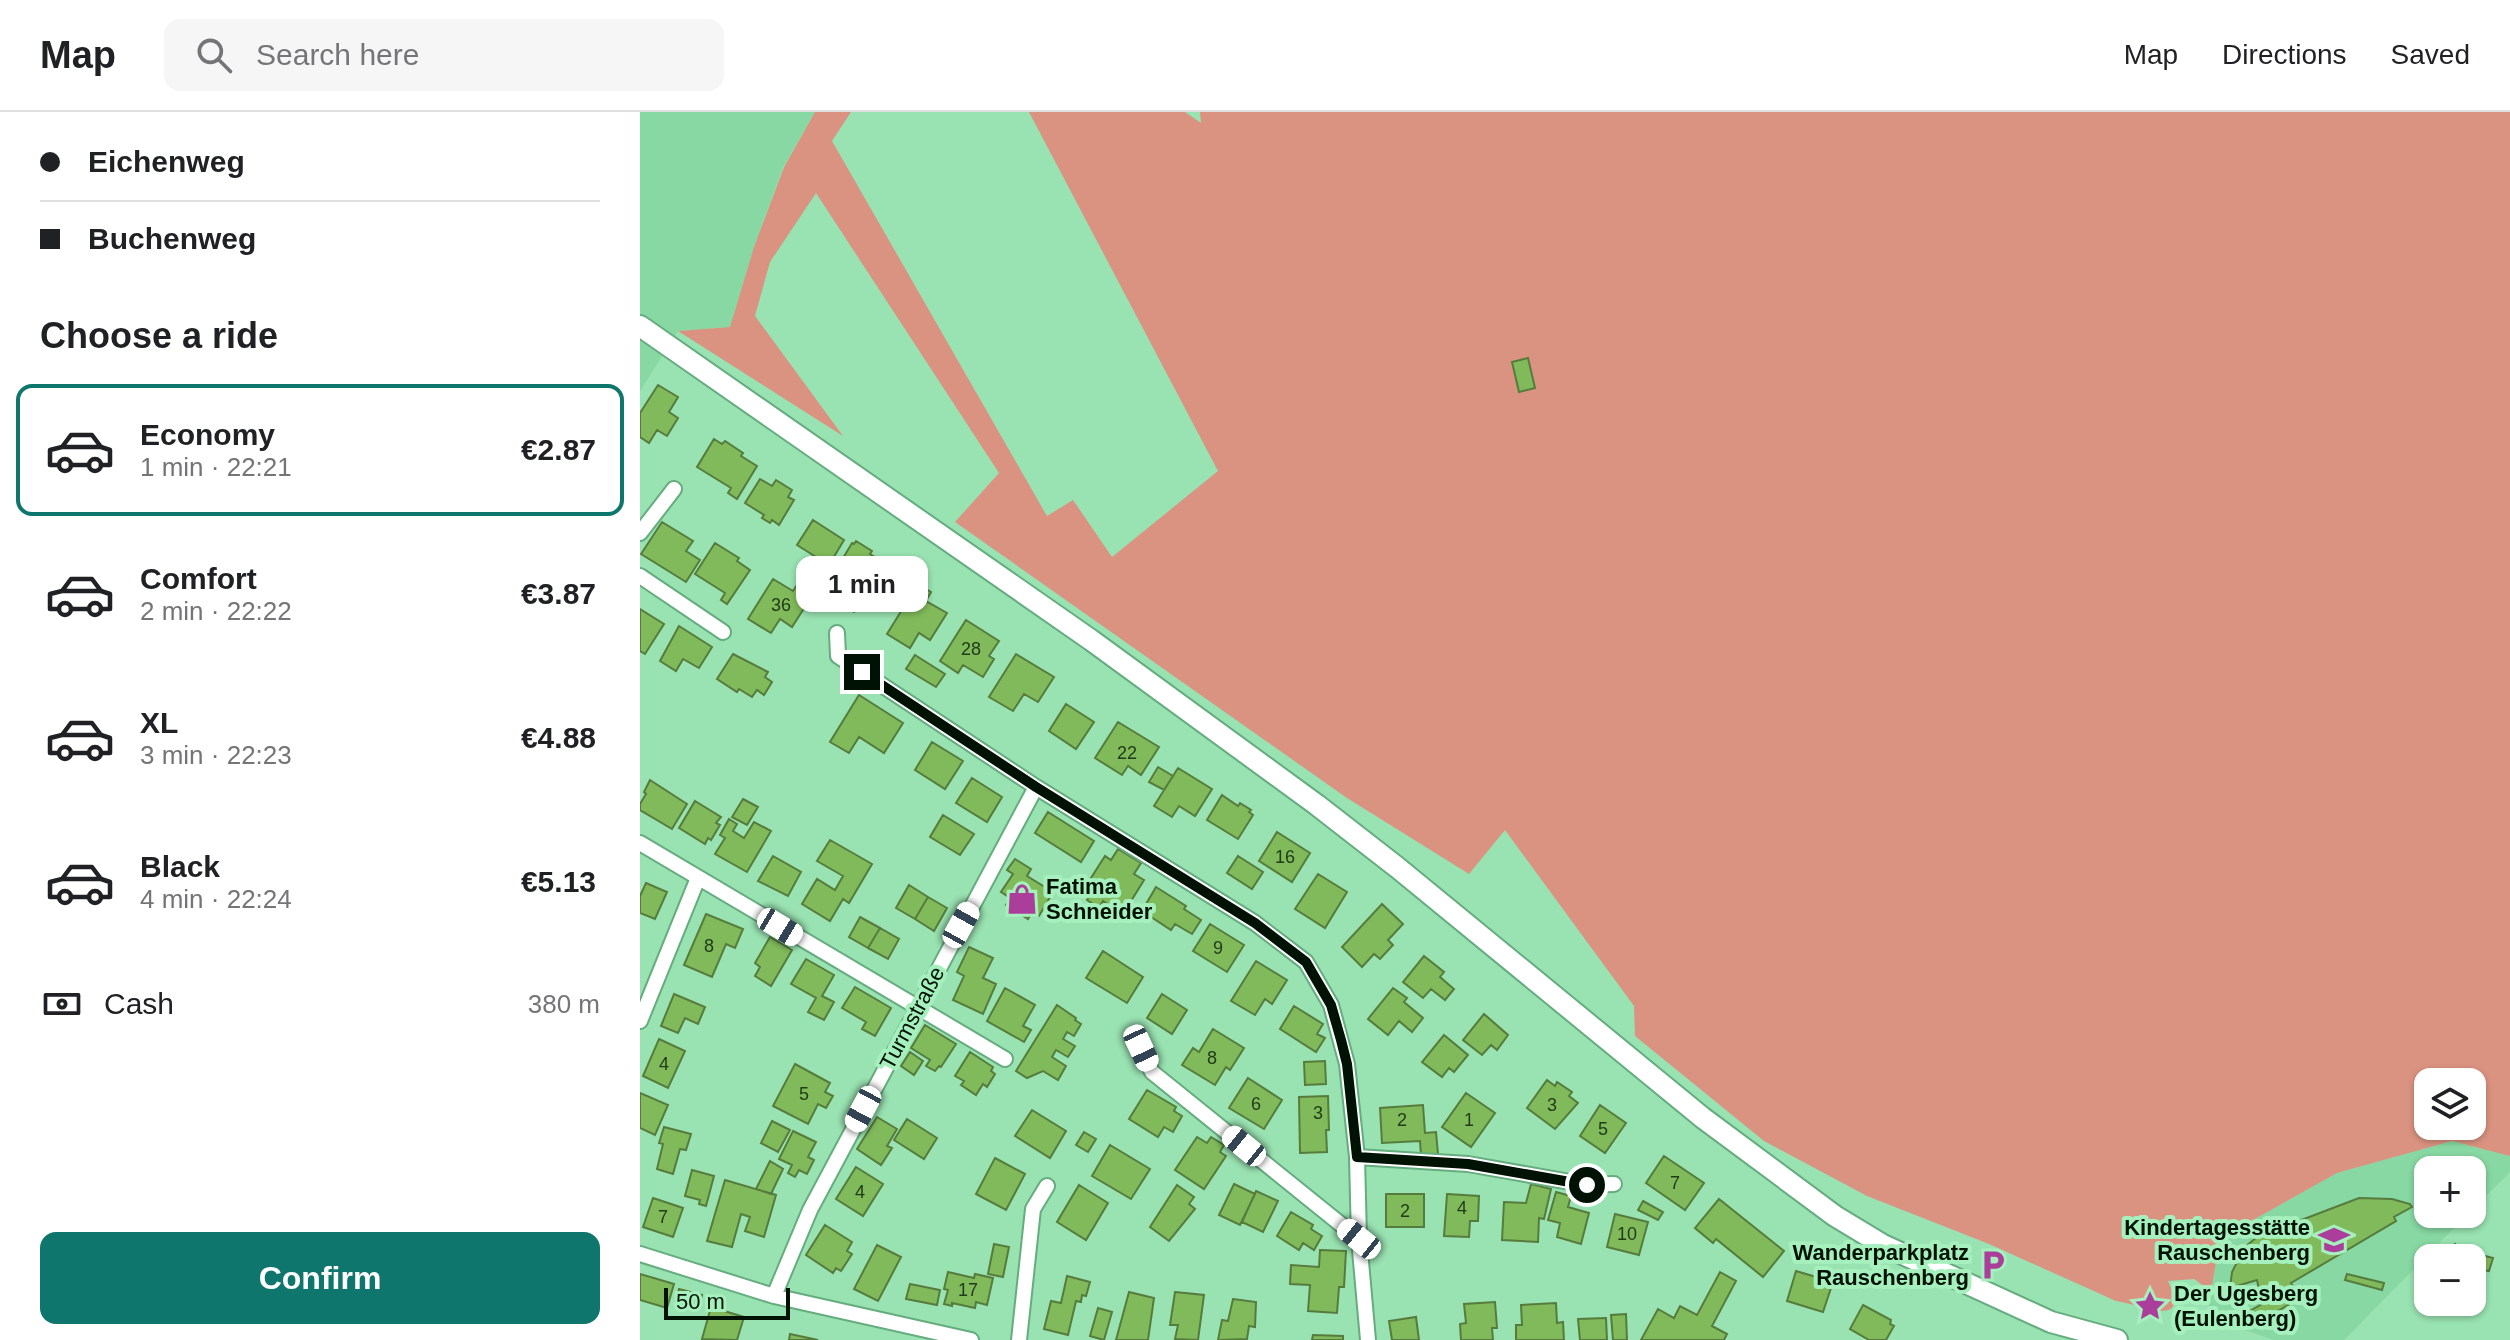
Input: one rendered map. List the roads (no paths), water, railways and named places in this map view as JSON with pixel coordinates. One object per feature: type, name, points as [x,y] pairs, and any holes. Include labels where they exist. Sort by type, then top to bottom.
[{"type":"main road","points":[[640,326],[1091,640],[1317,805],[1703,1118],[1835,1216],[1883,1245],[2051,1322],[2117,1340]]},
{"type":"street","points":[[640,533],[674,489]]},
{"type":"street","points":[[640,576],[723,632]]},
{"type":"street","points":[[837,633],[838,656],[1036,787],[1255,923],[1306,962],[1331,1005],[1344,1052],[1357,1157],[1359,1239],[1368,1340]]},
{"type":"street","name":"Turmstraße","points":[[774,1296],[810,1210],[1036,787]]},
{"type":"street","points":[[640,843],[1005,1059]]},
{"type":"street","points":[[640,1021],[698,878]]},
{"type":"street","points":[[1141,1048],[1152,1072],[1359,1239]]},
{"type":"street","points":[[1357,1157],[1468,1164],[1587,1185],[1614,1184]]},
{"type":"street","points":[[1019,1340],[1033,1209],[1047,1186]]},
{"type":"street","points":[[640,1254],[774,1296],[971,1340]]},
{"type":"place","name":"Fatima Schneider","points":[[1022,899]]},
{"type":"place","name":"Kindertagesstätte Rauschenberg","points":[[2334,1240]]},
{"type":"place","name":"Wanderparkplatz Rauschenberg","points":[[1993,1265]]},
{"type":"place","name":"Der Ugesberg (Eulenberg)","points":[[2150,1306]]}]
